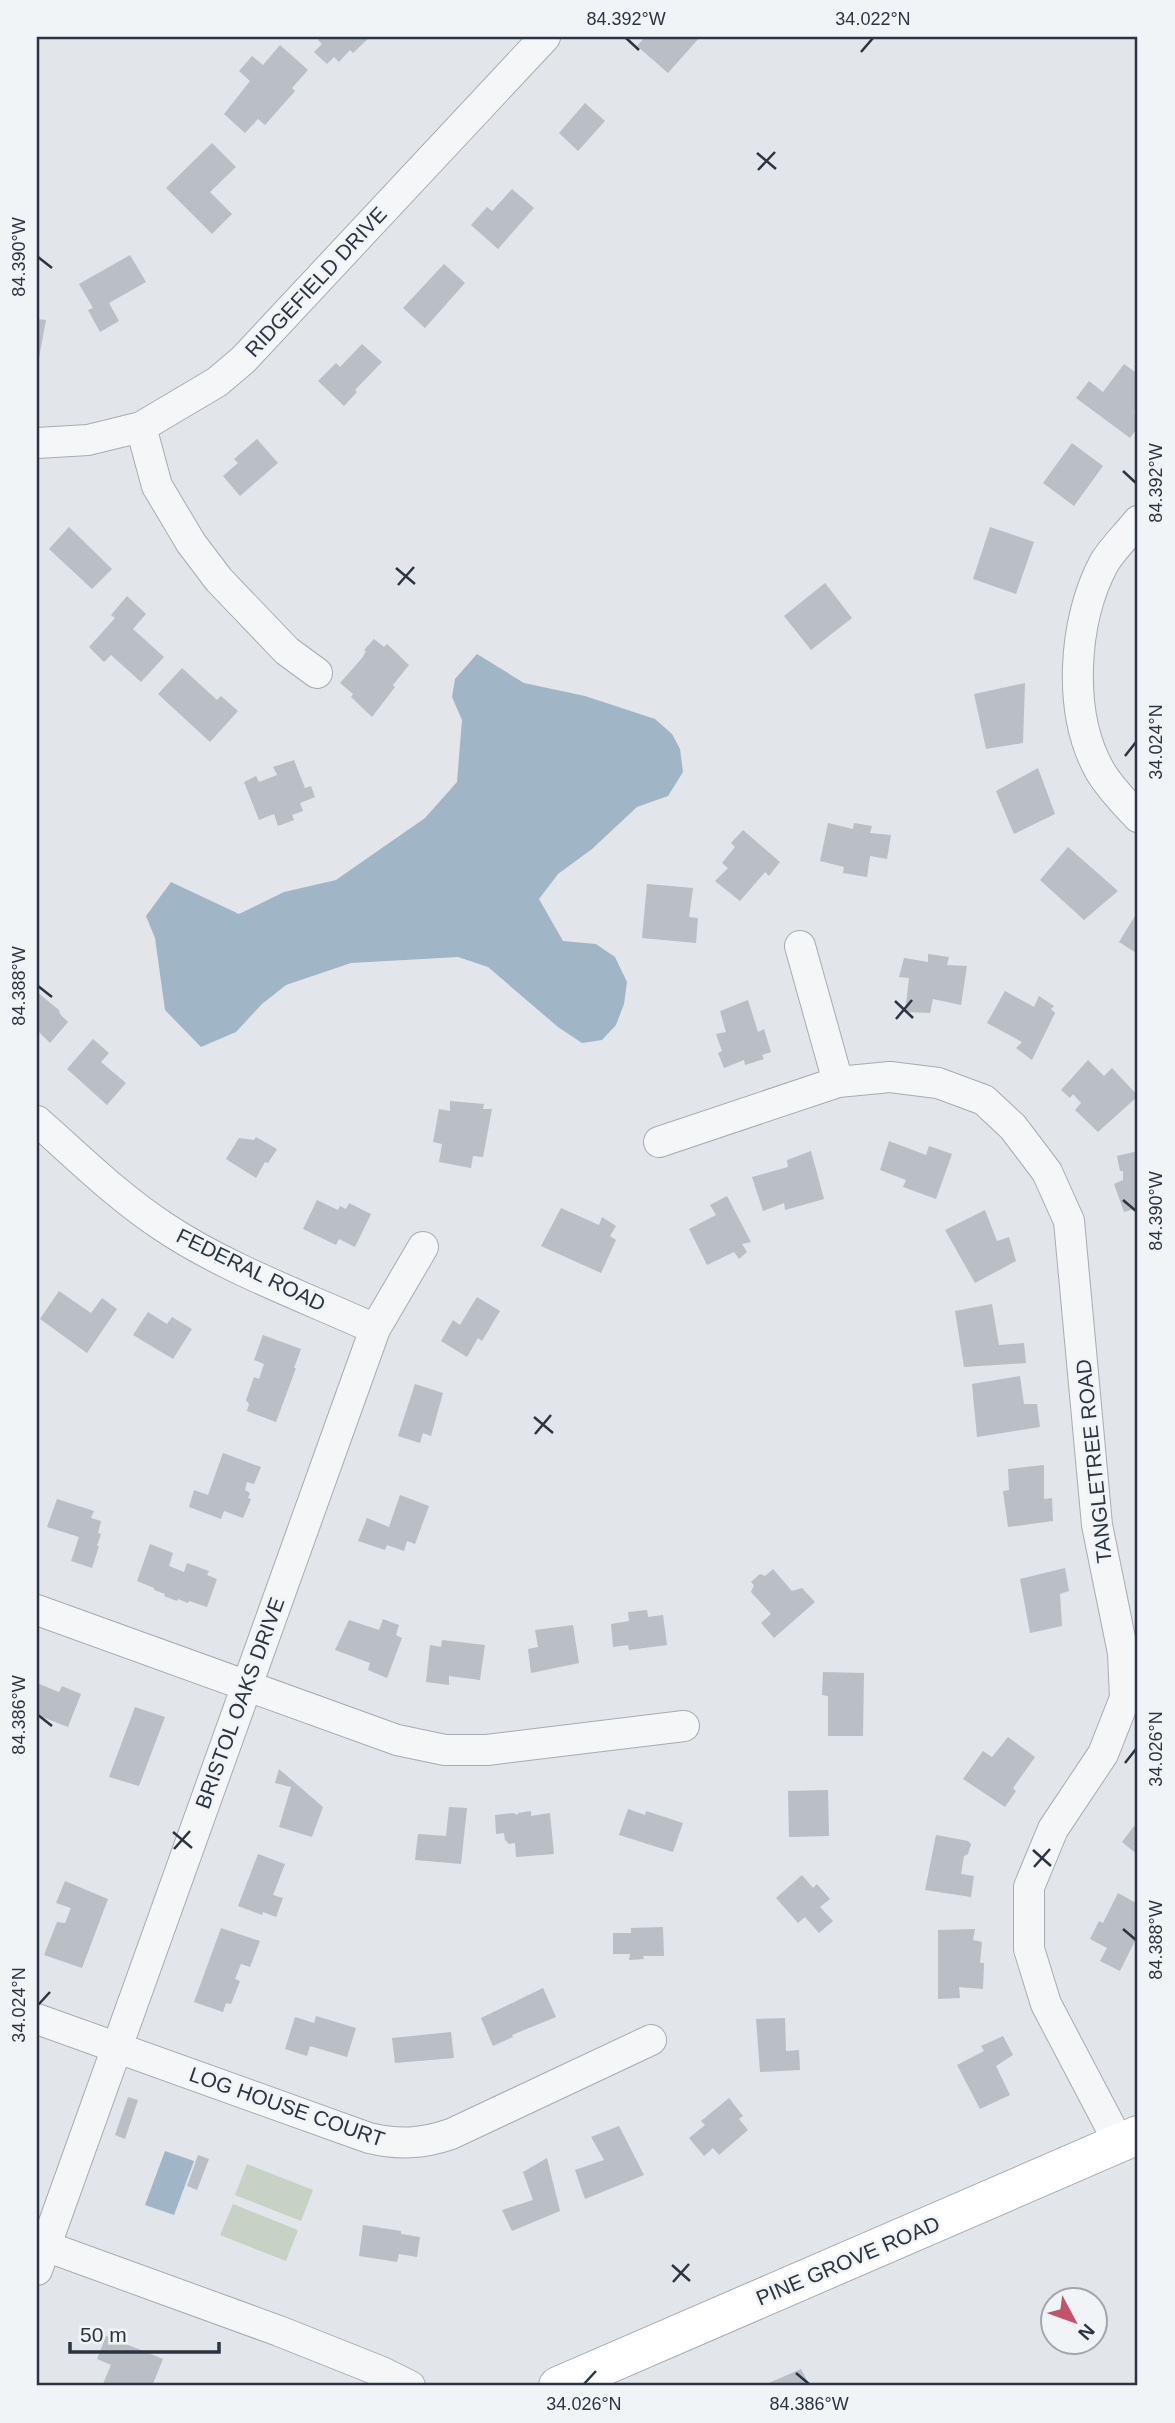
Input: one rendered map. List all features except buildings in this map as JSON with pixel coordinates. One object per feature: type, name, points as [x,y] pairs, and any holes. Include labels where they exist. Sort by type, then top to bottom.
[{"type":"main road","name":"PINE GROVE ROAD","points":[[558,2386],[1129,2139]]},
{"type":"street","name":"RIDGEFIELD DRIVE","points":[[37,443],[88,440],[141,427],[217,382],[243,360],[545,37]]},
{"type":"street","points":[[141,427],[157,486],[191,542],[219,580],[287,651],[317,673]]},
{"type":"street","points":[[1138,521],[1105,561],[1093,588],[1079,645],[1078,675],[1086,734],[1100,771],[1138,817]]},
{"type":"street","points":[[800,946],[838,1082]]},
{"type":"street","name":"TANGLETREE ROAD","points":[[659,1142],[838,1082],[890,1077],[938,1083],[984,1100],[1013,1127],[1047,1172],[1069,1222],[1097,1525],[1123,1653],[1125,1698],[1102,1754],[1054,1829],[1029,1887],[1029,1949],[1046,2004],[1129,2139]]},
{"type":"street","name":"FEDERAL ROAD","points":[[37,1121],[164,1228],[213,1256],[375,1329]]},
{"type":"street","name":"BRISTOL OAKS DRIVE","points":[[39,2253],[375,1329],[423,1247]]},
{"type":"street","points":[[37,1610],[397,1740],[444,1750],[487,1750],[684,1726]]},
{"type":"street","name":"LOG HOUSE COURT","points":[[37,2019],[369,2138],[408,2144],[431,2141],[451,2134],[650,2040]]},
{"type":"street","points":[[39,2253],[304,2342],[382,2372],[410,2386]]},
{"type":"green space","points":[[247,2164],[313,2190],[301,2221],[235,2195]]},
{"type":"green space","points":[[233,2204],[298,2230],[286,2261],[220,2235]]},
{"type":"water","points":[[477,654],[524,683],[585,696],[655,719],[672,734],[680,749],[683,772],[668,796],[637,807],[592,849],[558,874],[539,899],[563,941],[596,944],[615,957],[627,982],[624,1004],[616,1025],[602,1040],[582,1043],[558,1027],[488,967],[458,957],[351,963],[286,985],[262,1004],[236,1032],[201,1047],[165,1010],[155,938],[146,916],[171,882],[239,914],[284,892],[336,880],[425,818],[457,782],[462,720],[452,697],[455,679]]},
{"type":"water","points":[[165,2151],[194,2161],[174,2215],[145,2205]]}]
